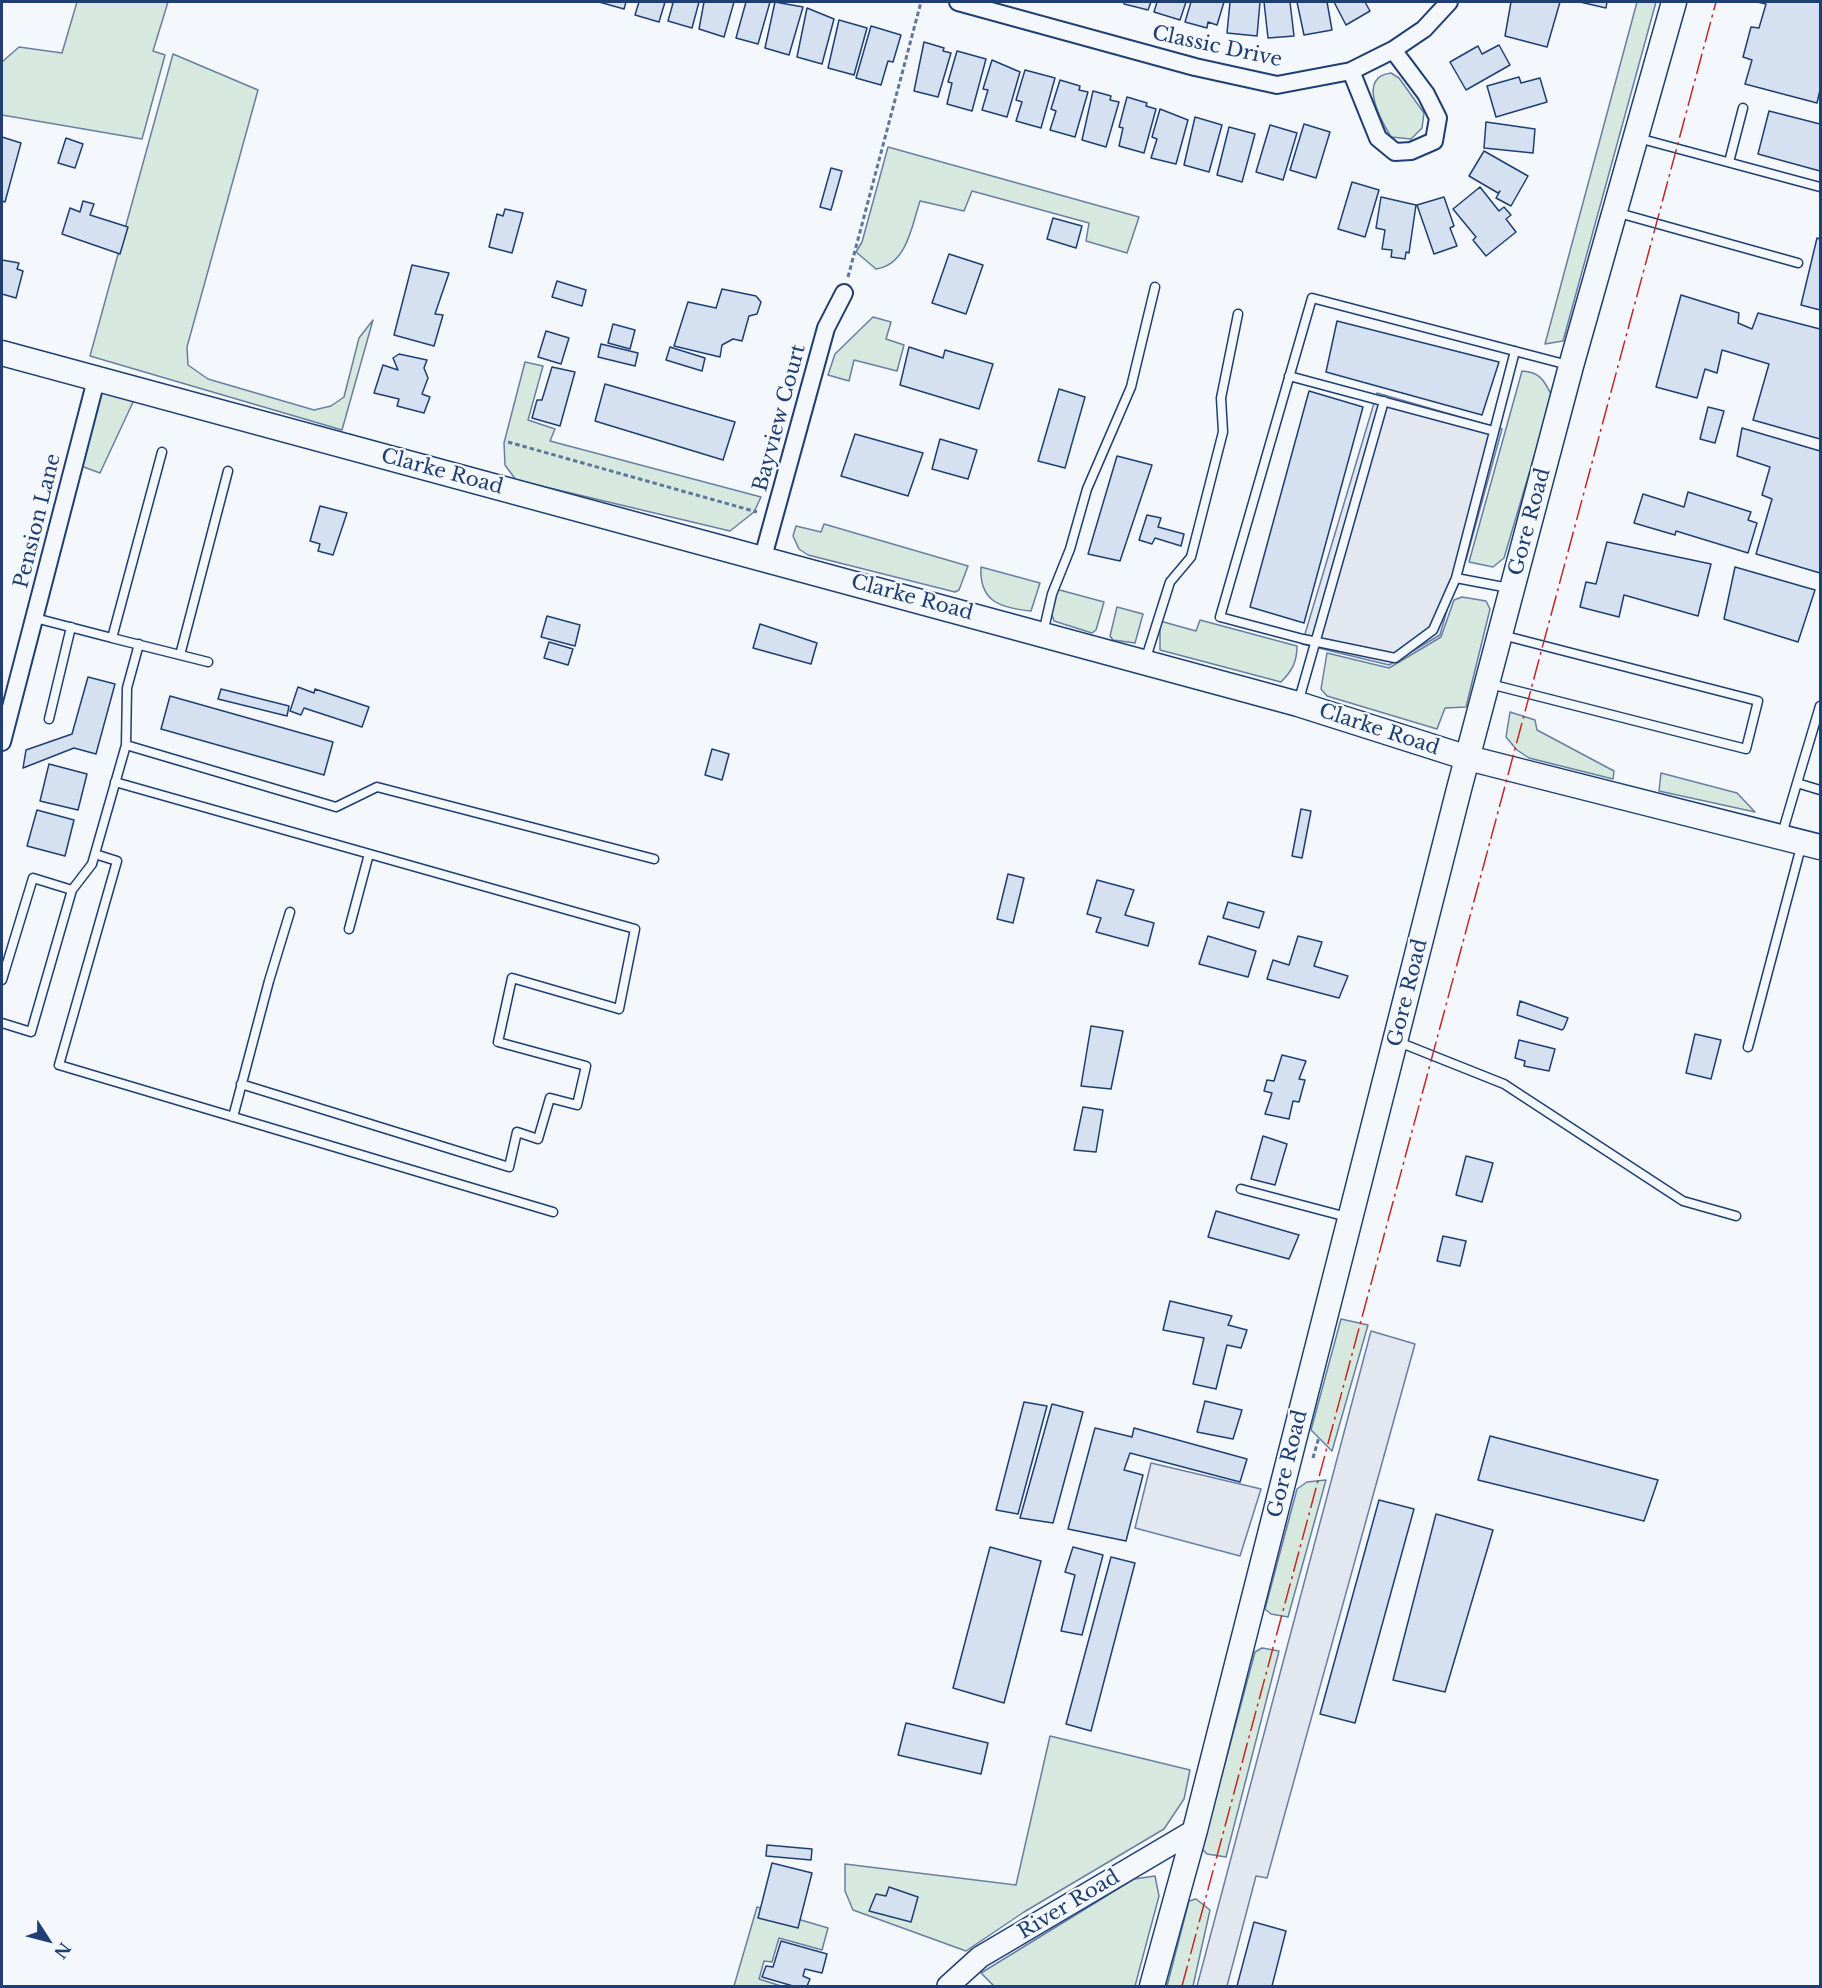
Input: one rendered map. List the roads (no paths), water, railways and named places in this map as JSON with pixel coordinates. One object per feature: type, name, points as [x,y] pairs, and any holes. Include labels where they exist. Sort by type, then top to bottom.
[{"type":"main road","name":"Gore Road","points":[[1152,1986],[1195,1830],[1487,683],[1571,366],[1674,2]]},
{"type":"main road","name":"Clarke Road","points":[[2,353],[763,557],[1298,704],[1468,758],[1801,842]]},
{"type":"street","name":"Classic Drive","points":[[958,2],[1195,67],[1276,85],[1351,71],[1393,50],[1425,29],[1449,2]]},
{"type":"street","points":[[1351,71],[1378,138],[1395,152],[1411,151],[1434,141],[1438,118],[1426,94],[1393,50]]},
{"type":"street","name":"Bayview Court","points":[[763,557],[826,328],[844,293]]},
{"type":"street","name":"Pension Lane","points":[[2,742],[96,380]]},
{"type":"street","name":"River Road","points":[[948,1986],[980,1958],[1195,1830]]},
{"type":"lane","points":[[1729,162],[1743,108]]},
{"type":"lane","points":[[1636,138],[1821,187]]},
{"type":"lane","points":[[1615,212],[1798,263]]},
{"type":"lane","points":[[1043,634],[1052,594],[1070,549],[1087,489],[1131,387],[1155,287]]},
{"type":"lane","points":[[1515,351],[1456,578],[1433,630],[1395,658],[1220,618],[1312,298],[1515,351],[1571,366]]},
{"type":"lane","points":[[1144,662],[1170,582],[1191,557],[1223,432],[1221,398],[1238,314]]},
{"type":"lane","points":[[1289,376],[1494,431]]},
{"type":"lane","points":[[1298,704],[1384,401]]},
{"type":"lane","points":[[112,638],[162,452]]},
{"type":"lane","points":[[180,655],[228,471]]},
{"type":"lane","points":[[1456,578],[1512,588]]},
{"type":"lane","points":[[34,618],[207,662]]},
{"type":"lane","points":[[49,719],[71,627]]},
{"type":"lane","points":[[1487,683],[1746,749],[1758,701],[1500,635]]},
{"type":"lane","points":[[2,1023],[31,1032],[72,890],[92,864],[126,745],[127,688],[139,644]]},
{"type":"lane","points":[[1748,1047],[1801,842],[1797,783],[1816,739],[1821,706]]},
{"type":"lane","points":[[126,745],[336,807],[378,787],[654,859]]},
{"type":"lane","points":[[115,782],[635,929],[619,1010],[513,978],[498,1042],[586,1066],[578,1105],[550,1098],[538,1139],[518,1132],[509,1167],[241,1084]]},
{"type":"lane","points":[[1797,783],[1821,789]]},
{"type":"lane","points":[[95,854],[117,861],[60,1065],[553,1212]]},
{"type":"lane","points":[[349,929],[369,854]]},
{"type":"lane","points":[[2,980],[33,878],[72,890]]},
{"type":"lane","points":[[233,1117],[290,912]]},
{"type":"lane","points":[[1395,1041],[1504,1084],[1683,1201],[1736,1216]]},
{"type":"lane","points":[[1241,1189],[1350,1218]]}]
